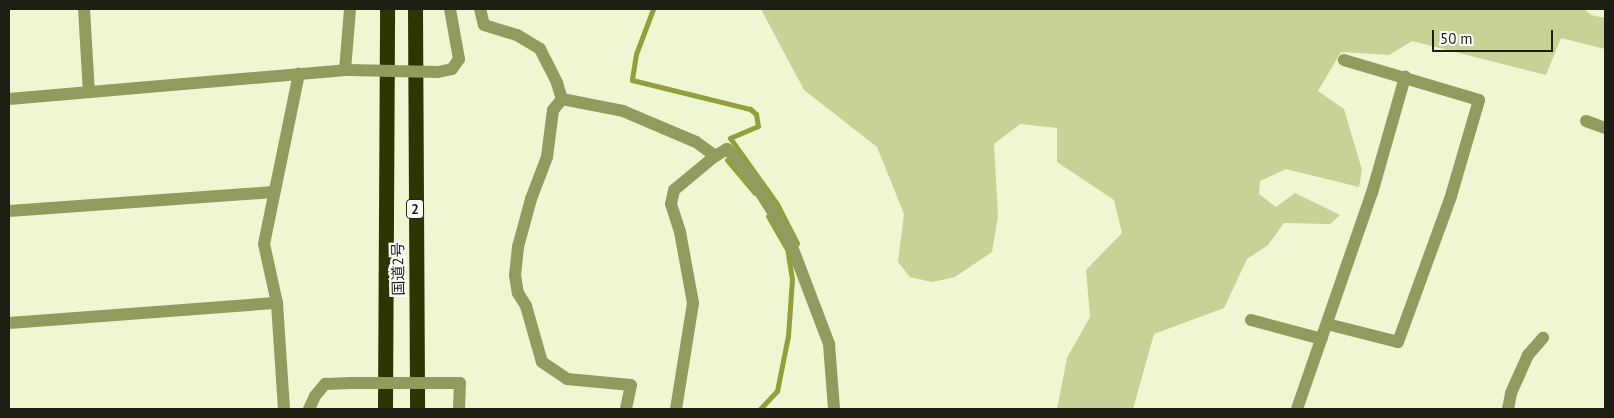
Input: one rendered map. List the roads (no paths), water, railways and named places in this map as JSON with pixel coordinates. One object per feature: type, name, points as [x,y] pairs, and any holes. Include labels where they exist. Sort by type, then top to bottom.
[{"type":"highway","name":"国道2号","points":[[385,409],[386,9]]},
{"type":"highway","name":"国道2号","points":[[415,9],[417,409]]},
{"type":"street","points":[[84,9],[89,92]]},
{"type":"street","points":[[347,70],[350,9]]},
{"type":"street","points":[[9,99],[347,70],[438,72],[452,69],[458,53],[450,9]]},
{"type":"street","points":[[480,9],[484,25],[517,35],[540,49],[562,99]]},
{"type":"street","points":[[1327,324],[1398,342],[1451,196],[1479,100],[1405,76],[1344,60]]},
{"type":"street","points":[[284,409],[276,304],[264,244],[273,192],[299,74]]},
{"type":"street","points":[[1297,409],[1372,193],[1405,76]]},
{"type":"street","points":[[562,99],[623,111],[696,142],[715,156]]},
{"type":"street","points":[[562,99],[553,110],[547,158],[531,199],[518,247],[514,275],[518,292],[526,306],[542,362],[568,379],[631,385],[626,409]]},
{"type":"street","points":[[1586,121],[1605,128]]},
{"type":"street","points":[[676,409],[693,303],[680,232],[672,204],[674,190],[727,148],[745,168],[788,236],[829,344],[834,409]]},
{"type":"street","points":[[9,211],[273,192]]},
{"type":"street","points":[[9,323],[276,304]]},
{"type":"street","points":[[1251,320],[1322,338]]},
{"type":"street","points":[[1508,409],[1511,393],[1528,354],[1543,338]]},
{"type":"street","points":[[309,409],[315,396],[325,384],[460,383],[459,409]]},
{"type":"waterway","points":[[653,9],[636,54],[632,80],[750,109],[756,114],[758,126],[730,138],[777,204],[797,243]]},
{"type":"waterway","points":[[727,160],[755,193]]},
{"type":"waterway","points":[[760,409],[777,391],[788,336],[792,279],[787,249],[768,216]]}]
